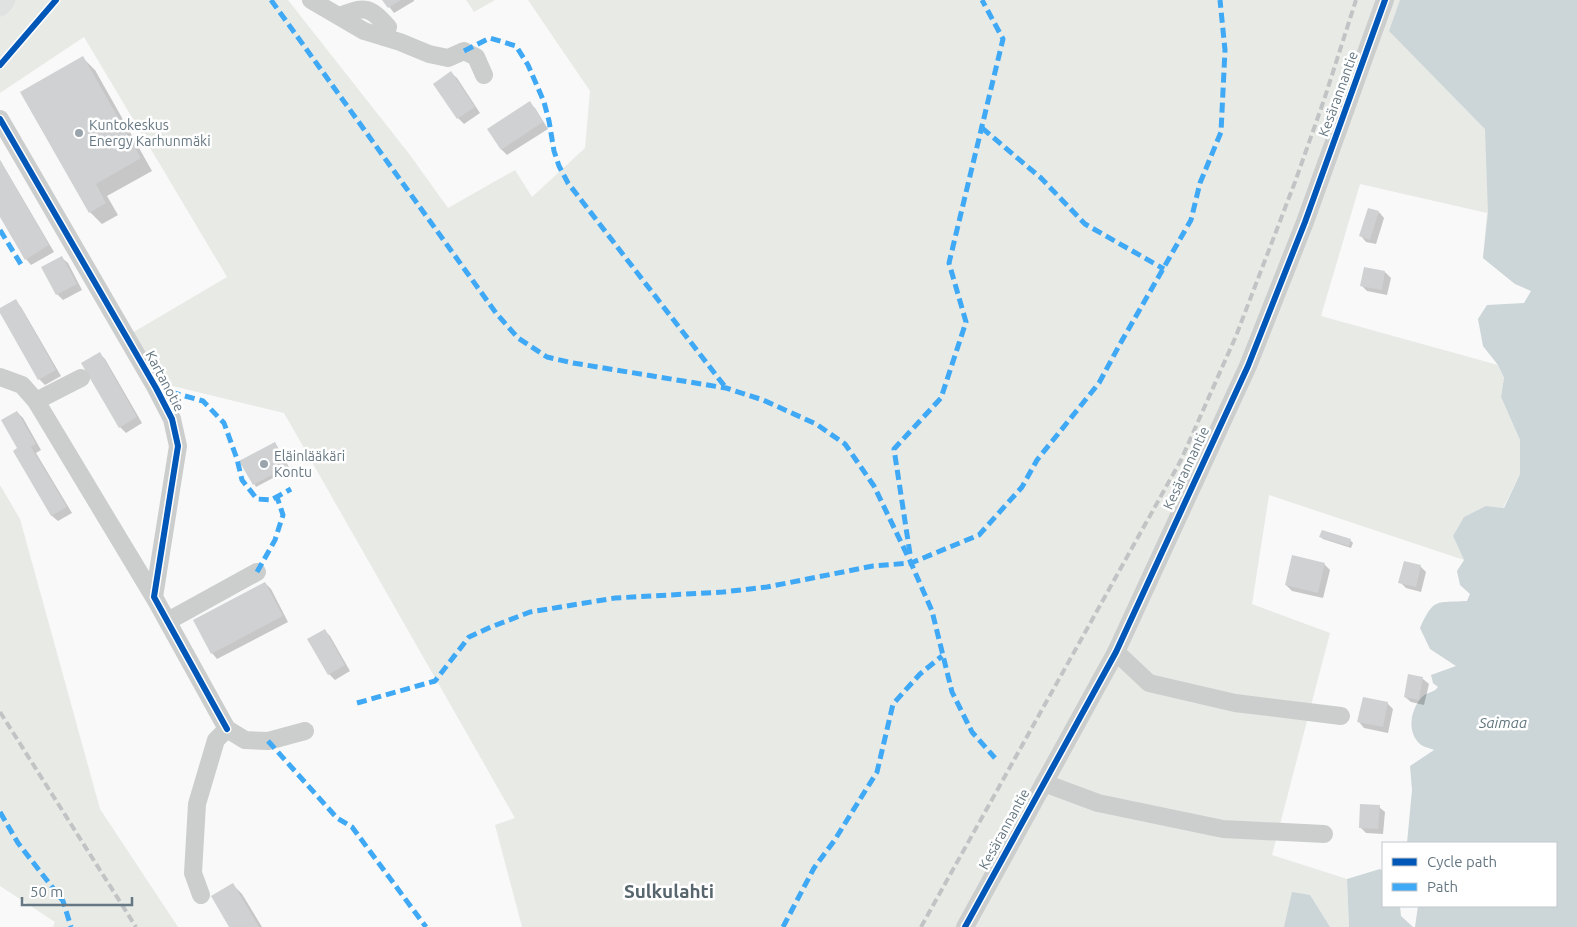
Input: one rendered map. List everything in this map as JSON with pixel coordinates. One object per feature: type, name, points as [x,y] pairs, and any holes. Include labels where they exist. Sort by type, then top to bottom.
[{"type":"main road","points":[[0,6],[6,0]]},
{"type":"street","points":[[311,0],[364,31],[429,54],[448,58],[464,51],[476,57],[484,75]]},
{"type":"street","name":"Kesärannantie","points":[[965,927],[1116,652],[1248,366],[1305,222],[1385,0]]},
{"type":"street","name":"Kartanotie","points":[[2,127],[146,371],[172,419],[178,446],[154,597]]},
{"type":"street","points":[[0,377],[22,385],[36,402],[154,597],[227,729],[245,740],[268,740],[305,731]]},
{"type":"street","points":[[36,402],[82,378]]},
{"type":"street","points":[[168,621],[257,572]]},
{"type":"street","points":[[1116,652],[1149,683],[1235,703],[1341,716]]},
{"type":"street","points":[[201,895],[193,873],[196,804],[216,740],[227,729]]},
{"type":"street","points":[[1044,783],[1098,803],[1223,829],[1324,834]]},
{"type":"shaded area","points":[[0,0],[288,0],[410,155],[448,208],[515,170],[532,197],[585,148],[590,91],[528,0],[1577,0],[1515,284],[1483,258],[1487,213],[1360,184],[1321,316],[1498,365],[1504,379],[1501,397],[1520,440],[1520,474],[1503,508],[1486,506],[1453,536],[1464,560],[1269,495],[1252,604],[1330,633],[1272,855],[1347,879],[1349,927],[522,927],[495,825],[515,818],[284,413],[160,383],[132,333],[227,277],[84,37],[0,93]]},
{"type":"shaded area","points":[[466,0],[495,0],[474,12]]},
{"type":"shaded area","points":[[0,485],[20,519],[100,809],[178,927],[53,927],[55,922],[0,886]]},
{"type":"water","name":"Saimaa","points":[[1400,0],[1577,0],[1577,927],[1415,927],[1418,907],[1557,907],[1557,842],[1407,842],[1412,790],[1410,766],[1434,750],[1421,745],[1416,739],[1412,727],[1413,714],[1422,697],[1438,687],[1433,683],[1431,675],[1456,666],[1430,649],[1420,628],[1433,606],[1442,602],[1467,601],[1470,594],[1460,585],[1457,571],[1464,560],[1453,536],[1464,517],[1486,506],[1504,508],[1520,474],[1520,440],[1501,397],[1504,378],[1498,365],[1483,346],[1478,319],[1487,305],[1524,303],[1531,291],[1515,284],[1483,258],[1488,213],[1485,129],[1389,31]]},
{"type":"water","points":[[1380,869],[1382,870],[1382,907],[1400,907],[1401,916],[1413,927],[1349,927],[1347,879]]},
{"type":"water","points":[[1292,892],[1310,895],[1330,927],[1284,927]]},
{"type":"building","points":[[382,0],[401,0],[388,8]]},
{"type":"building","points":[[83,56],[141,158],[96,184],[106,203],[89,213],[20,92]]},
{"type":"building","points":[[451,71],[475,107],[457,119],[433,84]]},
{"type":"building","points":[[530,101],[543,122],[501,150],[487,129]]},
{"type":"building","points":[[0,160],[49,245],[25,260],[0,217]]},
{"type":"building","points":[[1368,208],[1379,211],[1370,240],[1359,236]]},
{"type":"building","points":[[62,256],[77,284],[56,295],[41,267]]},
{"type":"building","points":[[1364,267],[1385,271],[1382,290],[1360,286]]},
{"type":"building","points":[[16,299],[56,370],[38,380],[0,313],[0,308]]},
{"type":"building","points":[[100,352],[137,417],[119,428],[81,363]]},
{"type":"building","points":[[17,411],[36,444],[31,447],[67,507],[51,516],[13,451],[17,448],[1,420]]},
{"type":"building","name":"Eläinlääkäri Kontu","points":[[275,442],[288,466],[253,485],[239,461]]},
{"type":"building","points":[[1322,530],[1351,539],[1349,546],[1319,537]]},
{"type":"building","points":[[1292,555],[1325,563],[1318,593],[1285,585]]},
{"type":"building","points":[[1404,561],[1421,565],[1416,587],[1398,583]]},
{"type":"building","points":[[265,582],[283,616],[211,654],[193,620]]},
{"type":"building","points":[[325,629],[345,665],[328,675],[307,639]]},
{"type":"building","points":[[1408,674],[1423,677],[1419,700],[1404,697]]},
{"type":"building","points":[[1363,697],[1388,702],[1383,727],[1357,722]]},
{"type":"building","points":[[1360,804],[1380,805],[1378,829],[1359,828]]},
{"type":"building","points":[[233,883],[259,927],[229,927],[211,896]]},
{"type":"railway","points":[[921,927],[1181,460],[1236,336],[1295,182],[1356,0]]},
{"type":"railway","points":[[0,712],[136,927]]},
{"type":"marked path","points":[[271,0],[496,313],[518,338],[547,357],[726,388],[763,400],[816,424],[845,444],[874,486],[932,611],[952,692],[972,732],[995,758]]},
{"type":"marked path","points":[[910,554],[894,449],[941,398],[966,322],[949,263],[1003,39],[982,0]]},
{"type":"marked path","points":[[357,703],[435,681],[469,637],[530,612],[615,598],[723,592],[767,587],[873,566],[911,563],[979,535],[1022,487],[1037,460],[1099,383],[1191,220],[1200,183],[1221,132],[1225,50],[1220,0]]},
{"type":"marked path","points":[[464,51],[490,38],[516,46],[528,65],[544,102],[554,151],[568,183],[726,388]]},
{"type":"marked path","points":[[982,128],[1041,178],[1085,224],[1164,269]]},
{"type":"marked path","points":[[0,230],[22,266]]},
{"type":"marked path","points":[[156,388],[203,401],[224,423],[237,459],[242,480],[257,499],[271,500],[291,489]]},
{"type":"marked path","points":[[257,572],[275,540],[283,515],[277,497]]},
{"type":"marked path","points":[[783,927],[814,868],[834,841],[877,772],[893,704],[920,674],[942,656]]},
{"type":"marked path","points":[[268,741],[337,818],[352,827],[426,927]]},
{"type":"marked path","points":[[0,812],[18,843],[63,901],[71,927]]},
{"type":"cycle path","points":[[0,65],[56,0]]},
{"type":"cycle path","points":[[965,927],[1116,652],[1248,366],[1305,222],[1385,0]]},
{"type":"cycle path","points":[[0,119],[156,388],[172,419],[178,446],[154,597],[227,729]]},
{"type":"place","name":"Kuntokeskus Energy Karhunmäki","points":[[79,133]]},
{"type":"place","name":"Eläinlääkäri Kontu","points":[[264,464]]},
{"type":"district","name":"Sulkulahti","points":[[669,891]]}]
